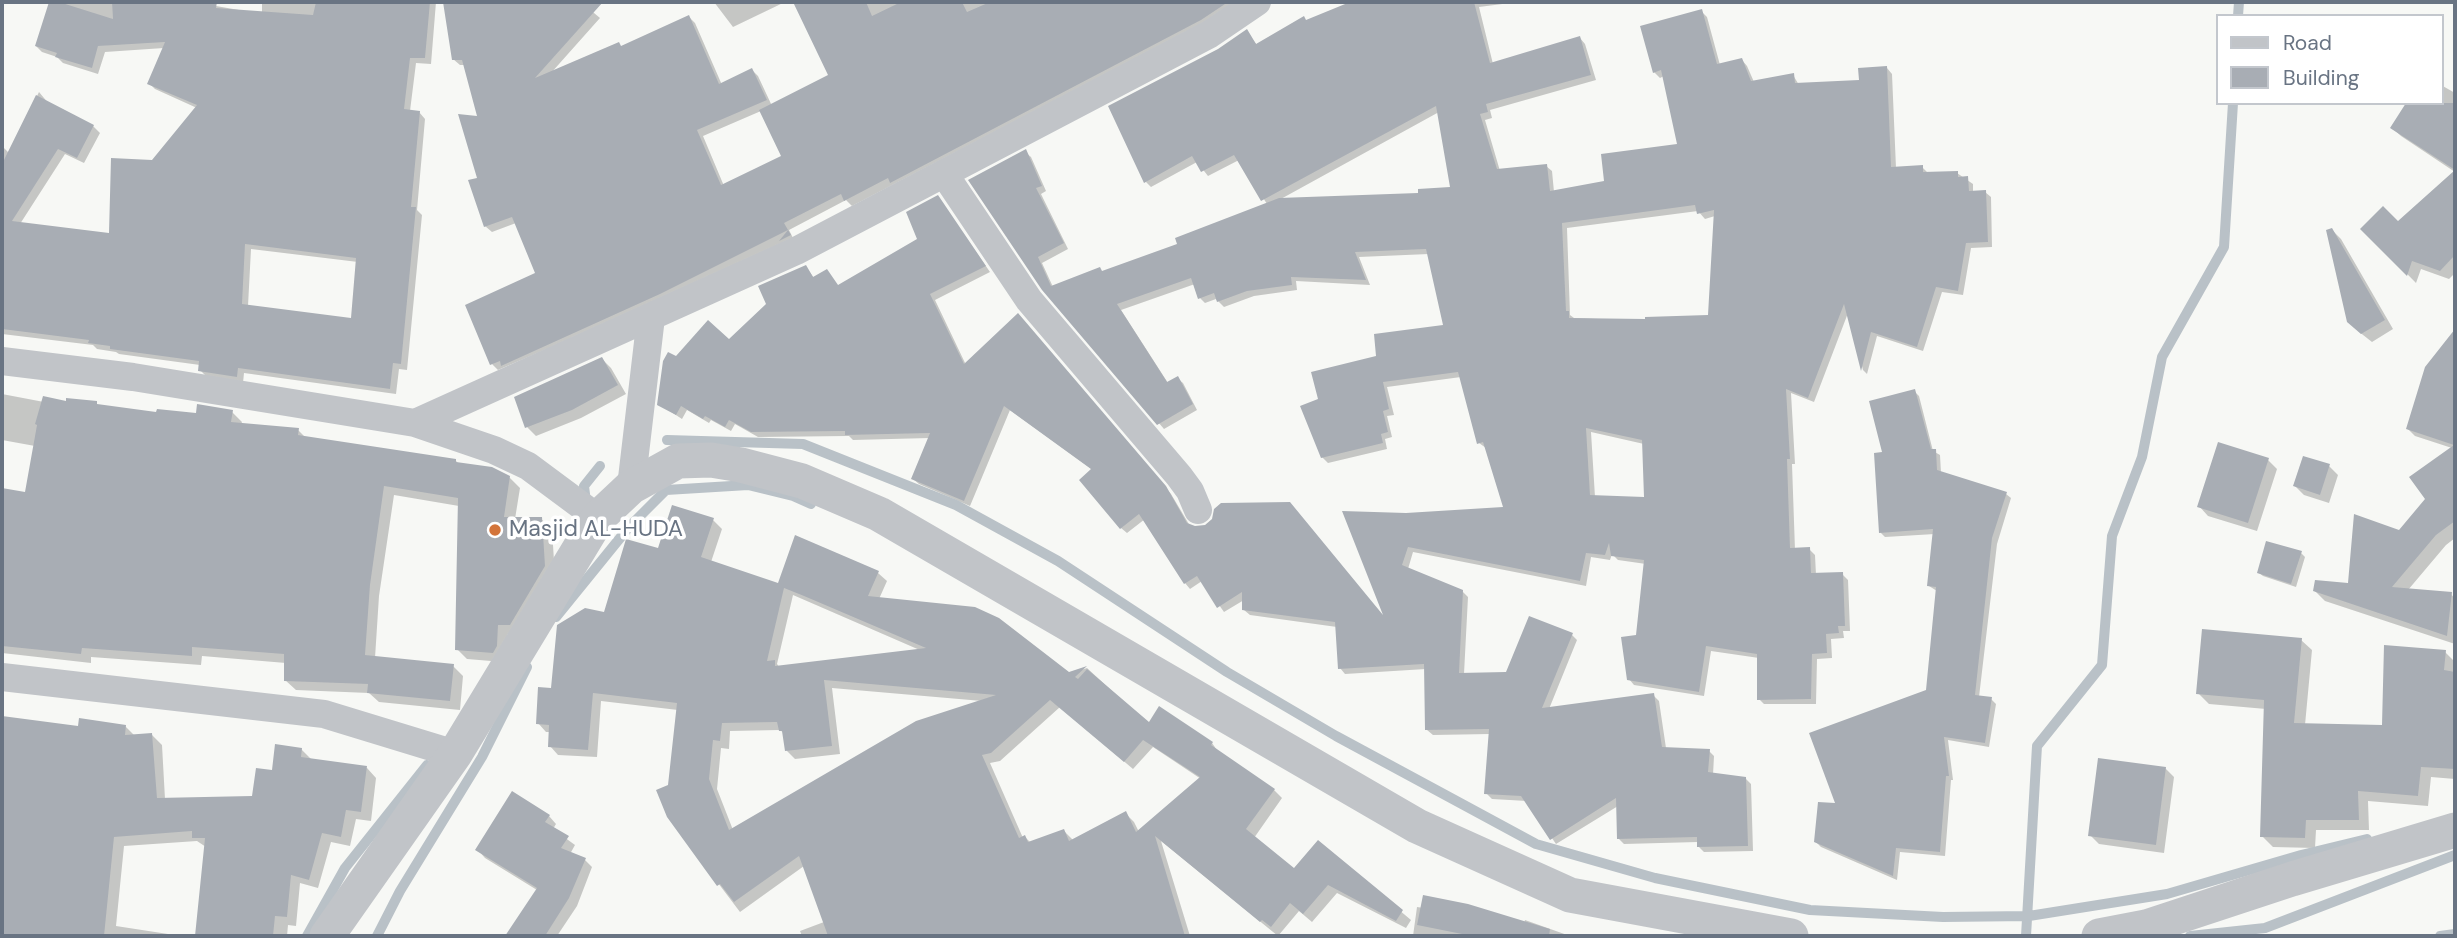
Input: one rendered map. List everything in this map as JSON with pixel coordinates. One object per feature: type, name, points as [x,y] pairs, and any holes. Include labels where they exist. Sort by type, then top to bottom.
[{"type":"street","points":[[415,423],[796,251],[1210,34],[1258,2]]},
{"type":"street","points":[[945,174],[1028,300],[1179,476],[1190,491],[1198,510]]},
{"type":"street","points":[[631,487],[651,317]]},
{"type":"street","points":[[2,361],[133,377],[415,423],[494,450],[528,467],[598,518]]},
{"type":"street","points":[[327,936],[455,754],[598,518],[631,487],[678,461],[711,460],[740,464],[802,481],[879,514],[1428,831],[1570,895],[1791,936]]},
{"type":"street","points":[[2,677],[324,714],[455,754]]},
{"type":"street","points":[[2099,936],[2145,932],[2292,879],[2455,830]]},
{"type":"building","points":[[49,2],[59,2],[113,19],[112,2],[217,2],[216,8],[313,15],[316,2],[430,2],[425,58],[410,58],[404,109],[420,111],[411,207],[416,207],[401,364],[393,363],[390,389],[238,368],[237,377],[198,371],[199,361],[110,349],[110,346],[88,343],[89,340],[2,329],[2,164],[36,95],[94,125],[77,158],[58,149],[12,221],[109,233],[111,158],[152,160],[197,105],[147,84],[165,42],[98,46],[92,68],[55,57],[57,53],[35,46]],"holes":[[[245,244],[356,258],[351,318],[242,304]]]},
{"type":"building","points":[[443,2],[603,2],[535,78],[619,42],[621,46],[689,15],[719,84],[752,68],[767,100],[697,130],[721,185],[781,156],[759,110],[828,75],[793,2],[866,2],[872,16],[901,2],[962,2],[967,12],[990,2],[1228,2],[1201,20],[890,183],[888,178],[844,201],[841,194],[784,223],[791,235],[779,241],[788,230],[660,294],[501,366],[500,361],[490,365],[465,305],[535,273],[512,217],[484,227],[468,180],[477,178],[458,114],[477,116],[462,60],[452,60]]},
{"type":"building","points":[[1350,2],[1474,2],[1490,63],[1580,36],[1591,75],[1486,104],[1488,112],[1480,114],[1497,169],[1547,164],[1550,191],[1604,181],[1601,154],[1677,144],[1661,70],[1653,73],[1640,26],[1702,9],[1717,64],[1742,58],[1751,81],[1794,73],[1795,83],[1859,80],[1858,68],[1887,66],[1891,167],[1923,165],[1923,172],[1958,171],[1958,177],[1968,176],[1969,191],[1986,190],[1988,242],[1966,243],[1958,291],[1936,287],[1917,347],[1871,332],[1861,371],[1844,304],[1808,398],[1786,389],[1790,459],[1787,459],[1790,548],[1810,547],[1811,573],[1843,572],[1845,626],[1838,626],[1839,633],[1826,634],[1827,653],[1812,654],[1811,699],[1757,700],[1757,654],[1706,646],[1699,692],[1627,680],[1621,637],[1636,635],[1644,560],[1611,556],[1609,543],[1605,555],[1586,553],[1580,581],[1408,547],[1402,565],[1463,590],[1459,673],[1506,672],[1529,616],[1573,633],[1542,708],[1654,693],[1662,747],[1710,749],[1708,772],[1746,777],[1748,846],[1697,847],[1697,837],[1617,839],[1616,798],[1550,840],[1521,796],[1484,794],[1489,729],[1425,730],[1424,664],[1338,669],[1335,622],[1242,610],[1242,592],[1217,608],[1197,576],[1184,584],[1139,514],[1120,529],[1079,480],[1091,469],[1004,406],[964,501],[911,479],[930,433],[845,435],[845,431],[751,432],[729,420],[725,427],[705,416],[703,419],[681,406],[676,415],[657,405],[663,361],[668,352],[676,356],[708,320],[729,339],[766,304],[758,286],[806,265],[813,277],[827,269],[838,285],[917,239],[906,212],[938,195],[986,266],[930,294],[964,364],[1018,313],[1166,486],[1187,523],[1205,525],[1212,519],[1214,509],[1221,503],[1290,502],[1383,615],[1342,511],[1406,513],[1503,507],[1483,442],[1477,444],[1458,372],[1383,382],[1389,409],[1383,411],[1388,432],[1381,434],[1383,443],[1321,458],[1300,406],[1318,399],[1311,372],[1376,356],[1374,334],[1443,325],[1426,249],[1355,252],[1366,280],[1291,277],[1292,285],[1247,291],[1217,302],[1214,293],[1198,299],[1191,278],[1117,304],[1167,382],[1178,376],[1193,404],[1157,425],[1042,290],[968,180],[1026,149],[1042,186],[1036,188],[1064,243],[1038,257],[1051,286],[1100,267],[1102,271],[1177,244],[1175,238],[1279,198],[1418,193],[1418,189],[1450,187],[1436,106],[1261,201],[1234,155],[1201,172],[1192,156],[1144,183],[1108,106],[1218,49],[1247,29],[1256,44],[1304,16],[1306,20]],"holes":[[[1695,205],[1697,214],[1714,210],[1708,315],[1645,319],[1569,318],[1569,311],[1566,311],[1562,223]],[[1586,428],[1642,440],[1644,497],[1590,495]]]},
{"type":"building","points":[[2455,103],[2455,170],[2390,128],[2405,105]]},
{"type":"building","points":[[2455,170],[2455,255],[2440,271],[2412,261],[2407,276],[2360,229],[2383,206],[2398,221]]},
{"type":"building","points":[[2332,228],[2385,320],[2361,334],[2347,322],[2326,230]]},
{"type":"building","points":[[2455,329],[2455,521],[2436,535],[2392,587],[2452,592],[2447,636],[2313,591],[2315,580],[2348,583],[2354,514],[2399,530],[2425,499],[2409,477],[2454,445],[2406,429],[2425,367]]},
{"type":"building","points":[[602,357],[618,385],[572,410],[525,428],[514,397]]},
{"type":"building","points":[[1915,389],[1931,449],[1936,449],[1937,470],[2007,492],[1992,538],[1975,695],[1992,697],[1985,743],[1944,737],[1949,776],[1946,776],[1940,852],[1896,848],[1893,876],[1814,842],[1818,802],[1835,803],[1809,733],[1926,690],[1936,587],[1927,586],[1933,529],[1879,533],[1874,453],[1882,452],[1869,401]]},
{"type":"building","points":[[43,396],[66,401],[66,398],[97,401],[97,404],[156,412],[157,409],[196,413],[197,404],[233,410],[231,422],[299,428],[298,435],[492,467],[510,476],[504,517],[542,517],[545,566],[510,625],[498,625],[497,646],[493,653],[455,650],[458,498],[384,486],[370,585],[365,655],[454,664],[450,701],[367,693],[368,684],[284,681],[284,654],[192,647],[192,656],[82,648],[81,654],[2,646],[2,488],[25,492],[37,425],[35,424]]},
{"type":"building","points":[[2218,442],[2269,458],[2248,523],[2197,507]]},
{"type":"building","points":[[2303,456],[2330,464],[2320,495],[2293,486]]},
{"type":"building","points":[[672,505],[714,518],[701,557],[778,583],[795,535],[879,571],[868,596],[975,607],[999,618],[1069,672],[1087,666],[1075,677],[1078,679],[1087,669],[1149,722],[1159,706],[1213,742],[1211,745],[1275,789],[1246,829],[1294,868],[1318,840],[1403,910],[1396,921],[1328,885],[1303,914],[1290,903],[1271,927],[1262,920],[1260,922],[1155,836],[1185,936],[828,936],[799,856],[734,902],[720,884],[717,886],[667,817],[656,790],[668,785],[677,703],[593,693],[588,750],[548,747],[549,725],[536,724],[538,687],[551,688],[557,625],[585,608],[604,612],[626,539],[658,548]],"holes":[[[784,588],[804,596],[926,648],[775,666],[775,660],[767,661]],[[824,680],[996,695],[916,721],[729,830],[709,779],[713,740],[720,741],[722,723],[777,722],[779,731],[782,731],[785,751],[832,746]],[[1050,700],[1124,762],[1143,740],[1200,777],[1136,832],[1126,811],[1069,841],[1064,829],[1028,842],[1025,835],[1019,838],[982,755],[991,753]]]},
{"type":"building","points":[[2266,541],[2302,551],[2291,584],[2257,573]]},
{"type":"building","points":[[2202,629],[2302,638],[2294,723],[2382,725],[2384,645],[2446,650],[2444,670],[2455,672],[2455,769],[2421,767],[2418,796],[2358,791],[2359,820],[2306,820],[2305,838],[2260,837],[2264,700],[2196,694]]},
{"type":"building","points":[[2,716],[78,726],[79,718],[126,725],[125,735],[152,733],[157,798],[252,796],[256,768],[272,770],[275,744],[302,748],[301,757],[367,766],[361,812],[346,810],[341,837],[322,833],[309,880],[291,875],[287,917],[275,916],[273,936],[195,936],[205,838],[192,838],[192,831],[114,837],[104,936],[2,936]]},
{"type":"building","points":[[2098,758],[2166,767],[2156,845],[2088,836]]},
{"type":"building","points":[[512,791],[550,815],[545,822],[569,836],[561,848],[586,858],[569,898],[545,936],[505,936],[537,888],[475,850]]},
{"type":"building","points":[[1423,895],[1468,904],[1550,929],[1549,936],[1472,936],[1417,925]]},
{"type":"waterway","points":[[2238,14],[2239,2]]},
{"type":"waterway","points":[[2026,936],[2037,746],[2102,665],[2112,536],[2142,457],[2162,357],[2224,247],[2233,105]]},
{"type":"waterway","points":[[667,440],[803,444],[956,505],[1058,561],[1227,672],[1336,736],[1536,844],[1655,878],[1810,910],[1943,917],[2029,916],[2167,894],[2367,839]]},
{"type":"waterway","points":[[586,502],[584,486],[600,466]]},
{"type":"waterway","points":[[556,617],[629,527],[666,490],[748,485],[793,496],[811,504]]},
{"type":"waterway","points":[[377,936],[400,891],[482,757],[527,667]]},
{"type":"waterway","points":[[307,936],[345,868],[427,765]]},
{"type":"waterway","points":[[2190,936],[2265,928],[2455,855]]},
{"type":"waterway","points":[[2440,936],[2455,934]]},
{"type":"place","name":"Masjid AL-HUDA","points":[[495,530]]}]
